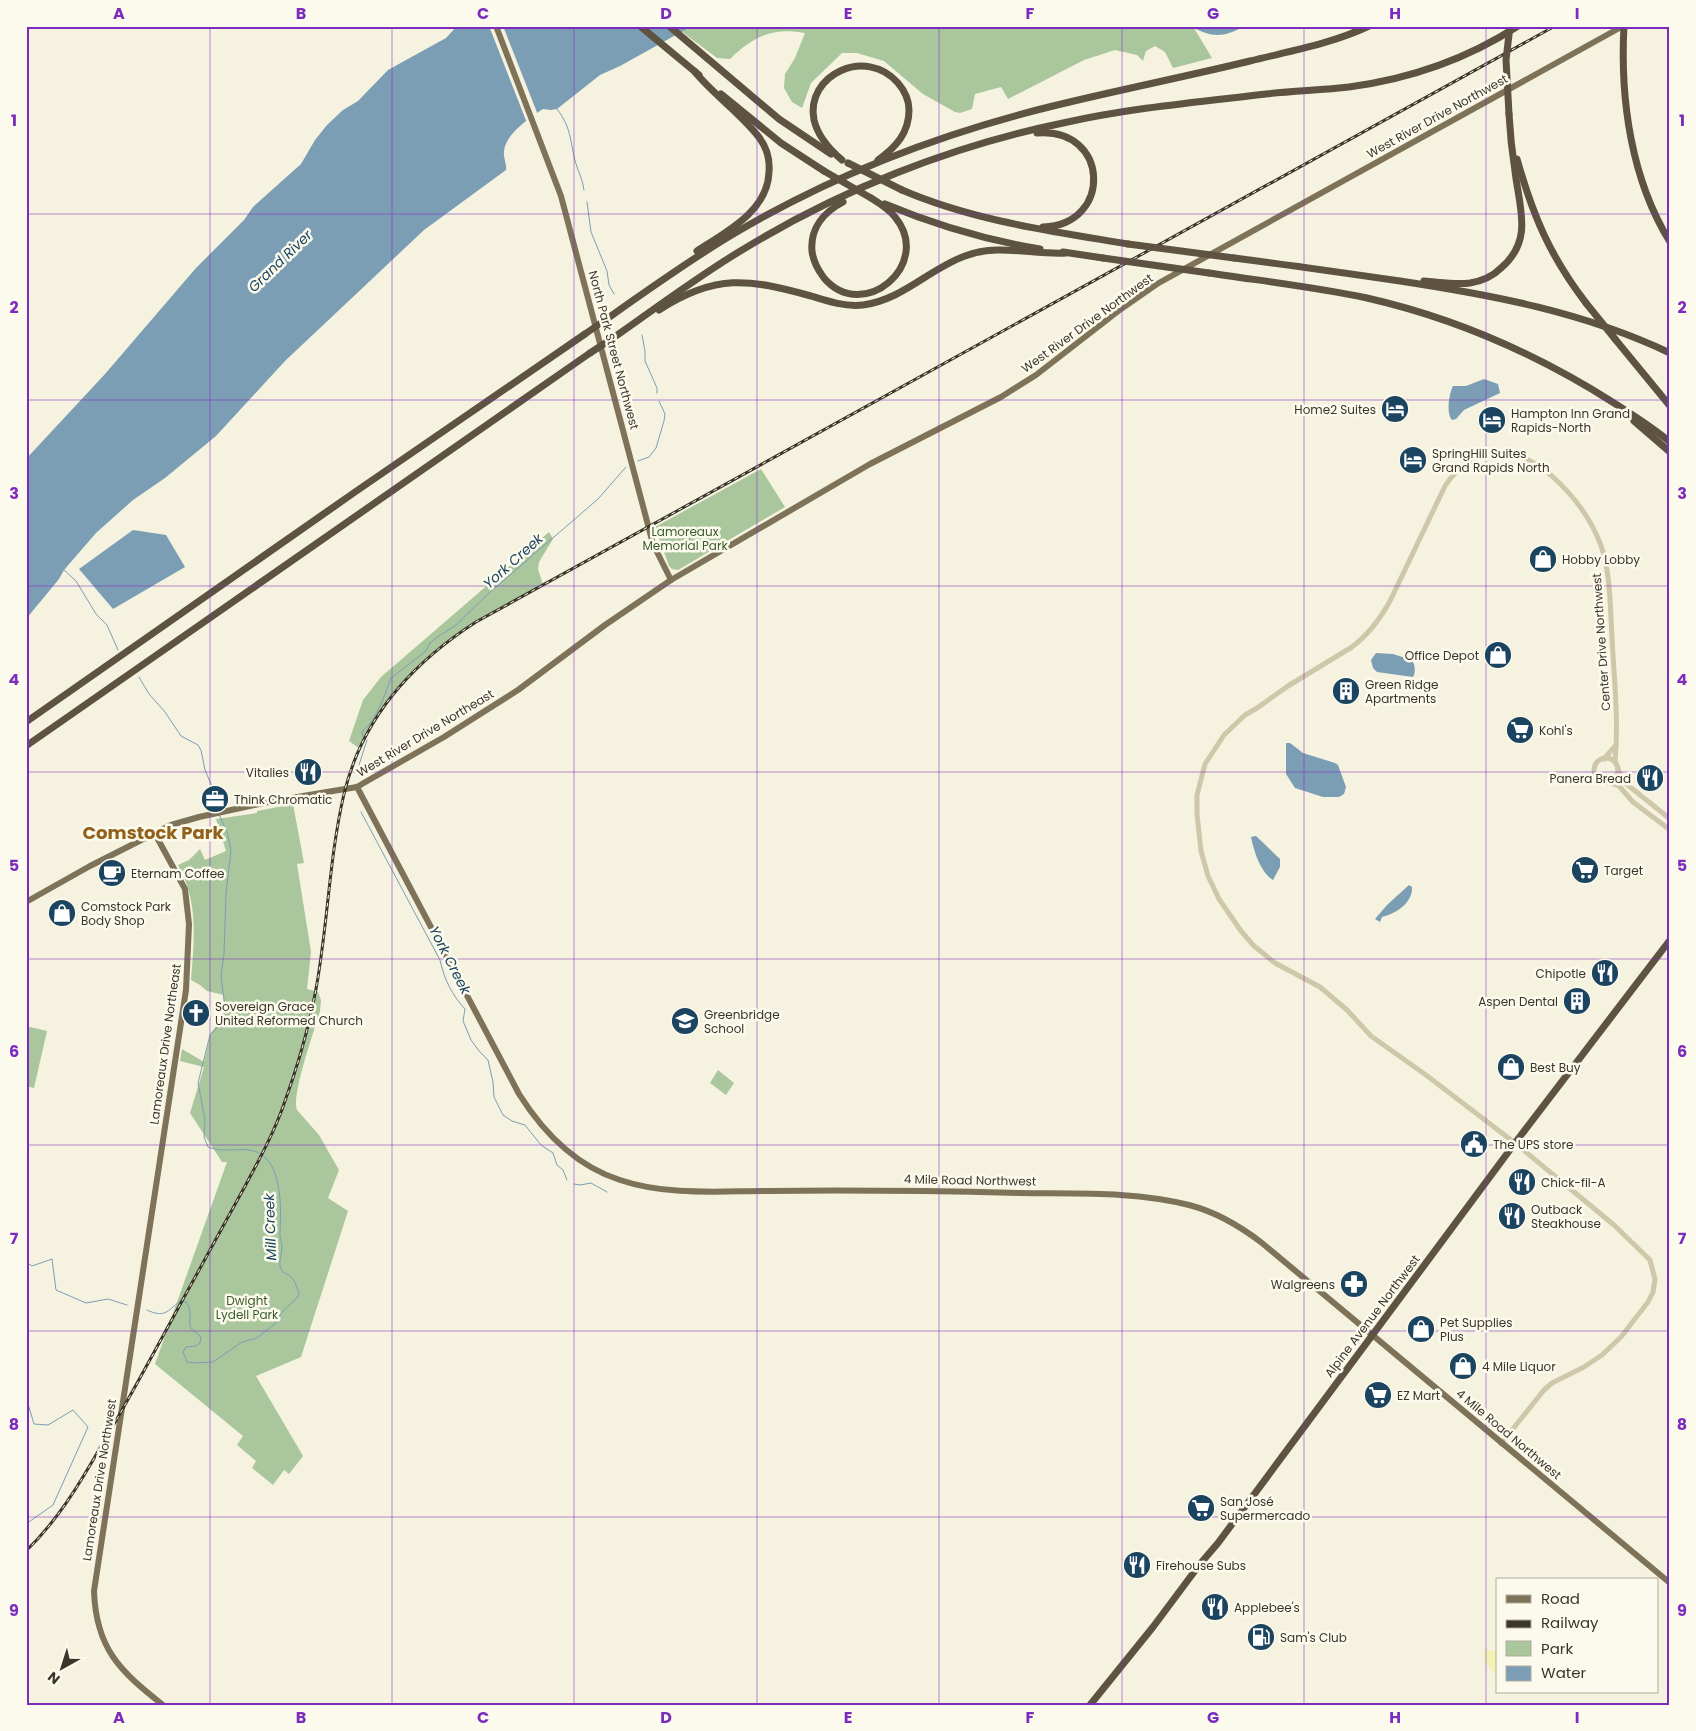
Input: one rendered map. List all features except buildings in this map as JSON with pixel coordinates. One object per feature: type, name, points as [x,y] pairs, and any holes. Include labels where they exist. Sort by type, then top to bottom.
[{"type":"highway","points":[[640,26],[776,139],[824,171],[871,198],[888,210],[900,224],[906,243],[905,258],[896,277],[884,287],[870,293],[849,293],[832,286],[818,270],[812,252],[813,235],[820,220],[828,211],[873,183]]},
{"type":"highway","points":[[669,26],[779,119],[820,148],[902,190],[948,208],[1020,226],[1128,244],[1379,278],[1508,299],[1555,311],[1617,331],[1670,353]]},
{"type":"highway","points":[[668,275],[736,232],[773,212],[868,166],[942,138],[1023,114],[1307,48],[1369,26]]},
{"type":"highway","points":[[1379,278],[1468,283],[1490,276],[1505,265],[1514,253],[1519,243],[1523,224],[1509,114],[1506,60],[1510,26]]},
{"type":"highway","points":[[26,746],[694,280],[744,248],[784,226],[873,183],[926,162],[1021,133],[1107,114],[1151,107],[1350,86],[1393,79],[1426,70],[1480,49],[1518,26]]},
{"type":"highway","points":[[1624,26],[1623,79],[1630,134],[1649,198],[1670,242]]},
{"type":"highway","points":[[845,162],[830,149],[822,138],[815,121],[815,103],[826,81],[839,71],[853,66],[867,66],[882,70],[893,77],[902,87],[909,108],[905,133],[896,146],[868,166]]},
{"type":"highway","points":[[26,722],[608,318],[752,211],[765,192],[769,176],[767,154],[758,136],[712,92],[695,72]]},
{"type":"highway","points":[[1020,226],[1057,226],[1069,221],[1078,215],[1087,203],[1093,187],[1094,177],[1090,160],[1078,143],[1068,137],[1051,132],[1021,133]]},
{"type":"highway","points":[[1512,142],[1526,194],[1543,237],[1560,267],[1586,303],[1669,404]]},
{"type":"highway","points":[[871,198],[929,222],[1000,242],[1333,291],[1423,313],[1518,349],[1604,397],[1645,423],[1670,442]]},
{"type":"highway","points":[[614,337],[686,295],[714,285],[731,282],[765,284],[832,302],[862,305],[888,298],[958,259],[977,252],[992,249],[1008,249],[1046,254],[1066,253]]},
{"type":"highway","points":[[1604,397],[1670,452]]},
{"type":"highway","name":"Alpine Avenue Northwest","points":[[1090,1705],[1218,1543],[1515,1143],[1670,940]]},
{"type":"main road","name":"North Park Street Northwest","points":[[496,26],[563,202],[653,544],[671,580]]},
{"type":"main road","name":"West River Drive Northwest","points":[[671,580],[870,464],[1000,398],[1036,375],[1121,309],[1158,284],[1624,26]]},
{"type":"main road","name":"West River Drive Northeast","points":[[26,902],[154,832],[181,822],[273,801],[357,787],[444,737],[518,690],[605,625],[671,580]]},
{"type":"main road","name":"4 Mile Road Northwest","points":[[357,787],[524,1102],[543,1128],[563,1148],[583,1162],[607,1175],[636,1185],[664,1190],[890,1190],[1117,1194],[1184,1204],[1209,1211],[1250,1234],[1670,1583]]},
{"type":"main road","name":"Lamoreaux Drive Northeast","points":[[148,1235],[186,990],[189,943],[188,907],[185,889],[154,832]]},
{"type":"main road","name":"Lamoreaux Drive Northwest","points":[[148,1235],[94,1582],[94,1603],[99,1628],[114,1660],[131,1679],[163,1705]]},
{"type":"street","name":"Center Drive Northwest","points":[[1501,1444],[1538,1397],[1552,1383],[1584,1367],[1610,1348],[1652,1296],[1656,1279],[1653,1266],[1637,1246],[1515,1143],[1371,1036],[1347,1010],[1320,986],[1275,963],[1254,946],[1219,899],[1208,876],[1201,851],[1198,796],[1206,764],[1224,735],[1245,715],[1362,640],[1382,615],[1391,599],[1445,486],[1457,470],[1482,456],[1499,453],[1513,454],[1530,460],[1548,474],[1574,499],[1586,515],[1600,545],[1605,560],[1609,592],[1618,734],[1615,762]]},
{"type":"street","points":[[1616,744],[1604,759],[1598,763],[1595,774],[1600,780],[1619,786],[1633,802],[1670,830]]},
{"type":"street","points":[[1604,759],[1608,758],[1615,762],[1624,782],[1670,818]]},
{"type":"street","points":[[1608,782],[1614,779],[1618,769]]},
{"type":"green space","points":[[692,26],[1190,26],[1194,28],[1212,58],[1173,68],[1165,52],[1155,46],[1146,51],[1143,61],[1137,55],[1115,50],[1084,60],[1008,99],[1001,87],[975,94],[972,109],[960,113],[923,94],[884,61],[857,53],[842,53],[811,83],[802,108],[792,102],[784,88],[785,74],[795,58],[805,33],[783,31],[764,35],[747,44],[730,59],[717,58],[681,31]]},
{"type":"green space","name":"Lamoreaux Memorial Park","points":[[761,469],[785,507],[678,570],[672,569],[669,566],[655,527]]},
{"type":"green space","points":[[549,532],[553,539],[539,562],[538,569],[543,585],[472,625],[435,650],[409,674],[387,702],[360,749],[349,741],[363,700],[381,677]]},
{"type":"green space","name":"Dwight Lydell Park","points":[[293,804],[304,863],[297,864],[311,952],[307,989],[318,992],[321,1000],[320,1011],[300,1077],[296,1102],[297,1110],[319,1135],[339,1170],[328,1198],[348,1211],[301,1357],[256,1376],[303,1456],[289,1474],[284,1470],[273,1485],[252,1468],[256,1461],[237,1445],[243,1436],[155,1364],[227,1162],[222,1162],[190,1113],[204,1067],[180,1061],[182,1049],[204,1062],[211,1033],[224,1015],[224,995],[207,991],[191,980],[194,921],[185,879],[178,865],[189,860],[200,849],[205,860],[226,851],[216,819],[257,813],[257,811]]},
{"type":"green space","points":[[26,1026],[47,1031],[34,1088],[26,1086]]},
{"type":"green space","points":[[718,1070],[734,1083],[726,1095],[710,1083]]},
{"type":"sand","points":[[1485,1649],[1496,1652],[1496,1674],[1484,1661]]},
{"type":"water","name":"Grand River","points":[[457,26],[692,26],[600,75],[557,109],[543,109],[519,127],[506,144],[504,154],[506,170],[424,230],[285,361],[216,436],[165,478],[133,500],[96,533],[26,619],[26,459],[105,374],[196,268],[244,220],[253,207],[301,164],[315,140],[327,125],[343,110],[358,101],[388,70],[446,38]]},
{"type":"water","points":[[1190,26],[1245,26],[1230,33],[1218,35],[1205,33]]},
{"type":"water","points":[[1484,379],[1498,384],[1500,393],[1464,410],[1456,419],[1452,420],[1449,413],[1449,403],[1453,386],[1466,386]]},
{"type":"water","points":[[133,530],[166,535],[185,567],[113,609],[79,569]]},
{"type":"water","points":[[1376,653],[1393,654],[1412,660],[1415,669],[1413,677],[1377,672],[1373,668],[1371,660]]},
{"type":"water","points":[[1286,743],[1290,743],[1303,753],[1338,765],[1346,787],[1344,794],[1339,797],[1323,797],[1295,788],[1286,774]]},
{"type":"water","points":[[1256,836],[1280,859],[1280,867],[1273,880],[1261,867],[1256,855],[1251,837]]},
{"type":"water","points":[[1409,885],[1412,887],[1412,893],[1402,907],[1382,917],[1380,922],[1375,919],[1387,905]]},
{"type":"pier","points":[[489,26],[503,26],[538,115],[527,123]]},
{"type":"waterway","name":"York Creek","points":[[557,109],[568,129],[584,190]]},
{"type":"waterway","name":"York Creek","points":[[587,202],[591,232],[607,271],[609,285],[614,294]]},
{"type":"waterway","name":"York Creek","points":[[642,335],[645,361],[657,388],[657,393]]},
{"type":"waterway","name":"York Creek","points":[[638,461],[649,457],[656,448],[665,414],[659,401]]},
{"type":"waterway","name":"York Creek","points":[[363,737],[362,731],[376,714],[391,678],[426,651],[430,643],[456,625],[489,593],[598,499],[626,467]]},
{"type":"waterway","name":"Mill Creek","points":[[63,569],[76,581],[96,614],[107,625],[118,650]]},
{"type":"waterway","name":"Mill Creek","points":[[139,677],[149,694],[165,712],[181,736],[198,745],[201,750],[205,770],[214,791]]},
{"type":"waterway","name":"York Creek","points":[[359,775],[359,765],[367,740]]},
{"type":"waterway","name":"Mill Creek","points":[[217,805],[218,810]]},
{"type":"waterway","name":"York Creek","points":[[361,812],[440,960],[449,986],[465,1009],[463,1021],[471,1040],[488,1060],[494,1097],[503,1115],[512,1121],[525,1125],[541,1145],[553,1153],[557,1165],[563,1170],[567,1180]]},
{"type":"waterway","name":"Mill Creek","points":[[147,1310],[161,1314],[180,1301],[186,1302],[190,1310],[191,1328],[201,1337],[200,1343],[196,1346],[186,1347],[183,1352],[187,1362],[213,1362],[242,1342],[257,1338],[277,1322],[281,1313],[298,1297],[299,1293],[293,1279],[282,1271],[280,1266],[282,1247],[280,1200],[279,1188],[272,1166],[265,1158],[251,1150],[220,1150],[208,1147],[204,1137],[205,1120],[198,1083],[210,1035],[222,1022],[225,1008],[221,976],[224,954],[226,893],[231,851],[228,835],[219,814]]},
{"type":"waterway","name":"York Creek","points":[[574,1184],[591,1183],[607,1192]]},
{"type":"waterway","name":"Mill Creek","points":[[26,1262],[32,1266],[52,1259],[56,1290],[86,1303],[108,1299],[127,1305]]},
{"type":"waterway","name":"Mill Creek","points":[[26,1397],[34,1424],[48,1425],[73,1410],[88,1427],[53,1505],[26,1524]]},
{"type":"railway","points":[[26,1551],[58,1515],[92,1462],[136,1386],[244,1188],[276,1123],[290,1087],[307,1032],[320,965],[339,818],[352,766],[363,741],[377,717],[411,674],[431,655],[476,622],[1555,26]]},
{"type":"place","name":"Home2 Suites","points":[[1395,409]]},
{"type":"place","name":"Hampton Inn Grand Rapids-North","points":[[1492,420]]},
{"type":"place","name":"SpringHill Suites Grand Rapids North","points":[[1413,460]]},
{"type":"place","name":"Hobby Lobby","points":[[1543,559]]},
{"type":"place","name":"Office Depot","points":[[1498,655]]},
{"type":"place","name":"Green Ridge Apartments","points":[[1346,691]]},
{"type":"place","name":"Kohl's","points":[[1520,730]]},
{"type":"place","name":"Vitalies","points":[[308,772]]},
{"type":"place","name":"Panera Bread","points":[[1650,778]]},
{"type":"place","name":"Think Chromatic","points":[[215,799]]},
{"type":"place","name":"Target","points":[[1585,870]]},
{"type":"place","name":"Eternam Coffee","points":[[112,873]]},
{"type":"place","name":"Comstock Park Body Shop","points":[[62,913]]},
{"type":"place","name":"Chipotle","points":[[1605,973]]},
{"type":"place","name":"Aspen Dental","points":[[1577,1001]]},
{"type":"place","name":"Sovereign Grace United Reformed Church","points":[[196,1013]]},
{"type":"place","name":"Greenbridge School","points":[[685,1021]]},
{"type":"place","name":"Best Buy","points":[[1511,1067]]},
{"type":"place","name":"The UPS store","points":[[1474,1144]]},
{"type":"place","name":"Chick-fil-A","points":[[1522,1182]]},
{"type":"place","name":"Outback Steakhouse","points":[[1512,1216]]},
{"type":"place","name":"Walgreens","points":[[1354,1284]]},
{"type":"place","name":"Pet Supplies Plus","points":[[1421,1329]]},
{"type":"place","name":"4 Mile Liquor","points":[[1463,1366]]},
{"type":"place","name":"EZ Mart","points":[[1378,1395]]},
{"type":"place","name":"San José Supermercado","points":[[1201,1508]]},
{"type":"place","name":"Firehouse Subs","points":[[1137,1565]]},
{"type":"place","name":"Applebee's","points":[[1215,1607]]},
{"type":"place","name":"Sam's Club","points":[[1261,1637]]},
{"type":"district","name":"Comstock Park","points":[[153,832]]}]
